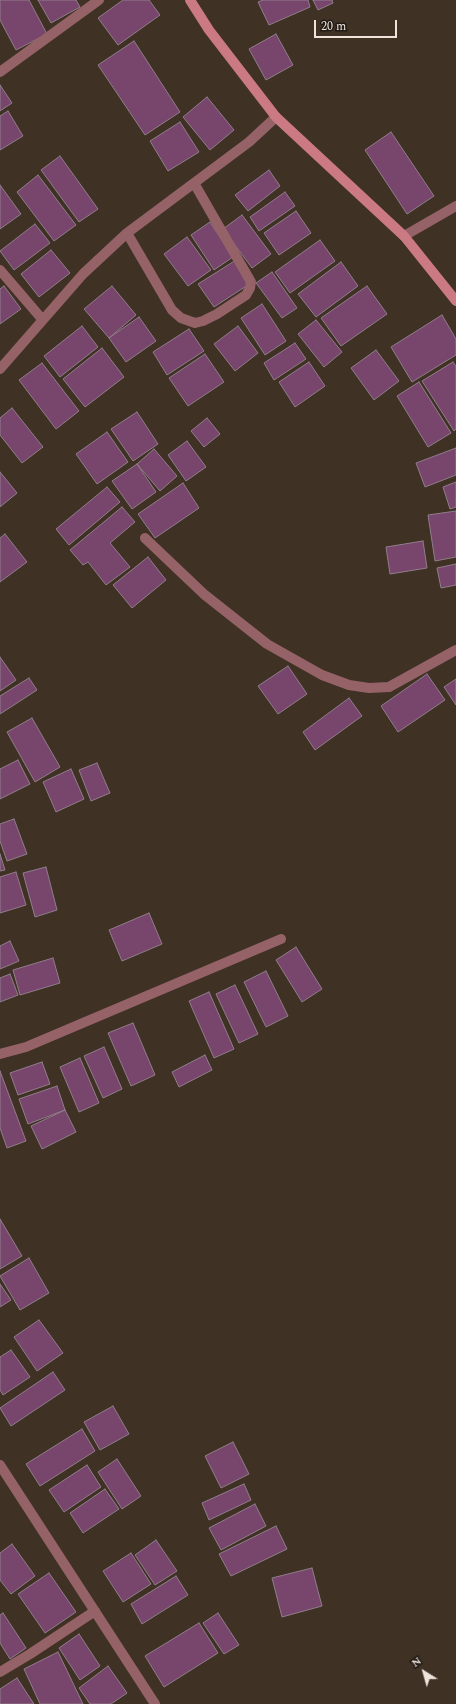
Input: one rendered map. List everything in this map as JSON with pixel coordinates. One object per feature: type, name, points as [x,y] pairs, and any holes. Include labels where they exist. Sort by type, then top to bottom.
[{"type":"street","points":[[0,72],[99,0]]},
{"type":"street","points":[[190,0],[209,30],[276,117],[404,236],[456,301]]},
{"type":"street","points":[[0,368],[83,274],[127,233],[249,142],[276,117]]},
{"type":"street","points":[[127,233],[172,310],[181,318],[195,323],[203,321],[217,314],[246,295],[250,288],[251,282],[194,183]]},
{"type":"street","points":[[404,236],[456,206]]},
{"type":"street","points":[[0,270],[42,319]]},
{"type":"street","points":[[145,538],[205,595],[267,644],[329,678],[349,685],[369,688],[389,687],[456,650]]},
{"type":"street","points":[[0,1054],[26,1047],[281,939]]},
{"type":"street","points":[[0,1465],[3,1476],[156,1704]]},
{"type":"street","points":[[0,1672],[30,1654],[94,1611]]},
{"type":"building","points":[[0,0],[29,0],[47,34],[16,50],[0,20]]},
{"type":"building","points":[[38,0],[76,0],[80,7],[51,23]]},
{"type":"building","points":[[123,0],[149,0],[160,15],[118,45],[98,18]]},
{"type":"building","points":[[263,0],[308,0],[310,7],[269,25],[258,2]]},
{"type":"building","points":[[313,0],[332,0],[333,3],[318,10]]},
{"type":"building","points":[[276,34],[293,65],[266,80],[249,49]]},
{"type":"building","points":[[134,41],[180,112],[145,135],[98,65]]},
{"type":"building","points":[[0,85],[12,103],[0,111]]},
{"type":"building","points":[[207,97],[234,130],[210,150],[183,117]]},
{"type":"building","points":[[8,111],[23,136],[0,150],[0,116]]},
{"type":"building","points":[[180,122],[199,152],[168,171],[150,141]]},
{"type":"building","points":[[391,132],[434,196],[407,214],[365,150]]},
{"type":"building","points":[[60,156],[98,209],[79,222],[41,170]]},
{"type":"building","points":[[269,170],[280,186],[248,211],[235,195]]},
{"type":"building","points":[[38,175],[76,225],[54,241],[17,192]]},
{"type":"building","points":[[0,185],[21,214],[0,229]]},
{"type":"building","points":[[285,192],[295,206],[259,231],[250,217]]},
{"type":"building","points":[[296,211],[311,233],[279,255],[264,233]]},
{"type":"building","points":[[242,215],[271,254],[252,268],[223,229]]},
{"type":"building","points":[[210,222],[233,257],[214,270],[191,235]]},
{"type":"building","points":[[35,224],[50,243],[14,270],[0,251]]},
{"type":"building","points":[[187,237],[211,270],[188,286],[164,254]]},
{"type":"building","points":[[320,240],[335,261],[290,293],[275,272]]},
{"type":"building","points":[[51,250],[70,273],[39,297],[21,274]]},
{"type":"building","points":[[236,260],[251,283],[214,307],[198,284]]},
{"type":"building","points":[[341,262],[358,286],[316,317],[298,294]]},
{"type":"building","points":[[272,272],[297,308],[282,318],[256,283]]},
{"type":"building","points":[[4,286],[21,309],[0,324],[0,289]]},
{"type":"building","points":[[112,286],[136,315],[109,338],[84,309]]},
{"type":"building","points":[[367,286],[387,314],[341,346],[321,318]]},
{"type":"building","points":[[262,304],[286,341],[265,355],[241,318]]},
{"type":"building","points":[[442,315],[456,339],[456,355],[412,382],[391,347]]},
{"type":"building","points":[[139,317],[156,341],[126,362],[109,338]]},
{"type":"building","points":[[316,320],[342,352],[324,367],[298,334]]},
{"type":"building","points":[[82,326],[98,347],[60,377],[44,356]]},
{"type":"building","points":[[238,326],[258,353],[235,371],[214,344]]},
{"type":"building","points":[[189,329],[204,351],[167,375],[153,352]]},
{"type":"building","points":[[295,343],[306,359],[274,380],[264,363]]},
{"type":"building","points":[[102,348],[124,377],[85,407],[63,379]]},
{"type":"building","points":[[376,350],[399,381],[374,400],[351,368]]},
{"type":"building","points":[[205,354],[224,382],[188,406],[169,378]]},
{"type":"building","points":[[309,362],[325,386],[295,407],[279,382]]},
{"type":"building","points":[[453,362],[456,366],[456,429],[454,431],[422,381]]},
{"type":"building","points":[[42,363],[79,411],[56,429],[19,380]]},
{"type":"building","points":[[419,382],[451,433],[428,447],[397,396]]},
{"type":"building","points":[[12,408],[43,447],[22,463],[0,435],[0,418]]},
{"type":"building","points":[[137,412],[158,444],[133,461],[111,429]]},
{"type":"building","points":[[207,418],[220,434],[204,447],[191,431]]},
{"type":"building","points":[[107,432],[128,462],[97,484],[76,454]]},
{"type":"building","points":[[187,441],[206,467],[186,481],[168,455]]},
{"type":"building","points":[[456,448],[456,475],[425,487],[416,463]]},
{"type":"building","points":[[154,449],[177,476],[160,491],[137,464]]},
{"type":"building","points":[[137,464],[156,492],[132,509],[112,481]]},
{"type":"building","points":[[0,472],[17,493],[0,507]]},
{"type":"building","points":[[456,482],[456,507],[450,509],[443,487]]},
{"type":"building","points":[[183,483],[199,508],[155,538],[138,514]]},
{"type":"building","points":[[107,487],[120,502],[69,545],[56,529]]},
{"type":"building","points":[[122,507],[135,522],[110,543],[130,567],[106,585],[88,562],[83,565],[70,550]]},
{"type":"building","points":[[456,511],[456,557],[435,561],[428,515]]},
{"type":"building","points":[[5,534],[27,562],[0,582],[0,538]]},
{"type":"building","points":[[423,541],[427,568],[390,574],[386,547]]},
{"type":"building","points":[[148,557],[166,580],[132,608],[113,585]]},
{"type":"building","points":[[456,564],[456,585],[441,588],[437,568]]},
{"type":"building","points":[[0,657],[16,680],[0,691]]},
{"type":"building","points":[[288,666],[307,694],[278,714],[258,686]]},
{"type":"building","points":[[427,674],[445,700],[398,732],[381,706]]},
{"type":"building","points":[[29,678],[37,690],[0,714],[0,696]]},
{"type":"building","points":[[456,679],[456,705],[444,687]]},
{"type":"building","points":[[349,698],[362,716],[315,750],[303,732]]},
{"type":"building","points":[[32,718],[60,767],[35,782],[7,732]]},
{"type":"building","points":[[18,760],[30,784],[0,799],[0,769]]},
{"type":"building","points":[[97,763],[110,793],[91,801],[79,770]]},
{"type":"building","points":[[71,769],[84,799],[56,812],[43,782]]},
{"type":"building","points":[[14,819],[27,854],[7,861],[0,841],[0,824]]},
{"type":"building","points":[[0,854],[5,870],[0,871]]},
{"type":"building","points":[[46,867],[57,910],[35,917],[23,873]]},
{"type":"building","points":[[16,872],[26,905],[0,913],[0,877]]},
{"type":"building","points":[[149,913],[162,944],[122,961],[109,930]]},
{"type":"building","points":[[10,941],[19,961],[0,969],[0,946]]},
{"type":"building","points":[[296,947],[322,989],[302,1002],[276,960]]},
{"type":"building","points":[[53,958],[60,983],[20,995],[13,970]]},
{"type":"building","points":[[266,971],[288,1016],[266,1027],[244,982]]},
{"type":"building","points":[[10,974],[18,995],[0,1002],[0,978]]},
{"type":"building","points":[[235,985],[258,1034],[239,1043],[216,994]]},
{"type":"building","points":[[209,992],[234,1049],[214,1058],[189,1001]]},
{"type":"building","points":[[133,1023],[155,1075],[131,1086],[108,1033]]},
{"type":"building","points":[[104,1047],[122,1089],[103,1098],[84,1056]]},
{"type":"building","points":[[205,1055],[212,1070],[179,1087],[172,1072]]},
{"type":"building","points":[[80,1058],[99,1103],[79,1112],[60,1067]]},
{"type":"building","points":[[42,1062],[50,1084],[18,1095],[10,1073]]},
{"type":"building","points":[[0,1071],[26,1141],[7,1148],[0,1128]]},
{"type":"building","points":[[57,1086],[65,1110],[28,1124],[19,1099]]},
{"type":"building","points":[[65,1110],[76,1132],[42,1149],[31,1126]]},
{"type":"building","points":[[0,1219],[22,1256],[0,1269]]},
{"type":"building","points":[[29,1258],[49,1293],[20,1310],[0,1276]]},
{"type":"building","points":[[0,1284],[11,1300],[0,1307]]},
{"type":"building","points":[[39,1320],[63,1353],[37,1371],[14,1337]]},
{"type":"building","points":[[11,1350],[30,1377],[3,1395],[0,1390],[0,1357]]},
{"type":"building","points":[[53,1372],[65,1390],[11,1426],[0,1408]]},
{"type":"building","points":[[113,1406],[129,1434],[100,1450],[84,1422]]},
{"type":"building","points":[[82,1429],[95,1451],[40,1486],[26,1464]]},
{"type":"building","points":[[233,1442],[249,1474],[221,1488],[205,1456]]},
{"type":"building","points":[[117,1459],[141,1496],[122,1509],[98,1472]]},
{"type":"building","points":[[87,1465],[101,1487],[64,1512],[49,1490]]},
{"type":"building","points":[[244,1484],[251,1500],[209,1520],[202,1503]]},
{"type":"building","points":[[105,1489],[119,1509],[83,1533],[70,1513]]},
{"type":"building","points":[[255,1504],[266,1526],[221,1550],[209,1528]]},
{"type":"building","points":[[276,1526],[287,1549],[231,1576],[219,1554]]},
{"type":"building","points":[[156,1540],[177,1571],[155,1585],[135,1555]]},
{"type":"building","points":[[12,1544],[35,1576],[11,1594],[0,1580],[0,1553]]},
{"type":"building","points":[[131,1553],[151,1584],[123,1602],[103,1571]]},
{"type":"building","points":[[312,1568],[322,1606],[282,1617],[272,1578]]},
{"type":"building","points":[[49,1573],[76,1612],[45,1633],[18,1594]]},
{"type":"building","points":[[176,1576],[188,1595],[142,1624],[131,1604]]},
{"type":"building","points":[[3,1613],[26,1648],[10,1659],[0,1643],[0,1615]]},
{"type":"building","points":[[218,1613],[239,1645],[224,1654],[203,1623]]},
{"type":"building","points":[[199,1623],[218,1653],[164,1687],[145,1656]]},
{"type":"building","points":[[79,1634],[100,1666],[80,1680],[59,1648]]},
{"type":"building","points":[[58,1652],[83,1704],[40,1704],[24,1669]]},
{"type":"building","points":[[108,1666],[127,1693],[111,1704],[90,1704],[79,1688]]},
{"type":"building","points":[[17,1678],[34,1704],[0,1704],[0,1689]]}]
